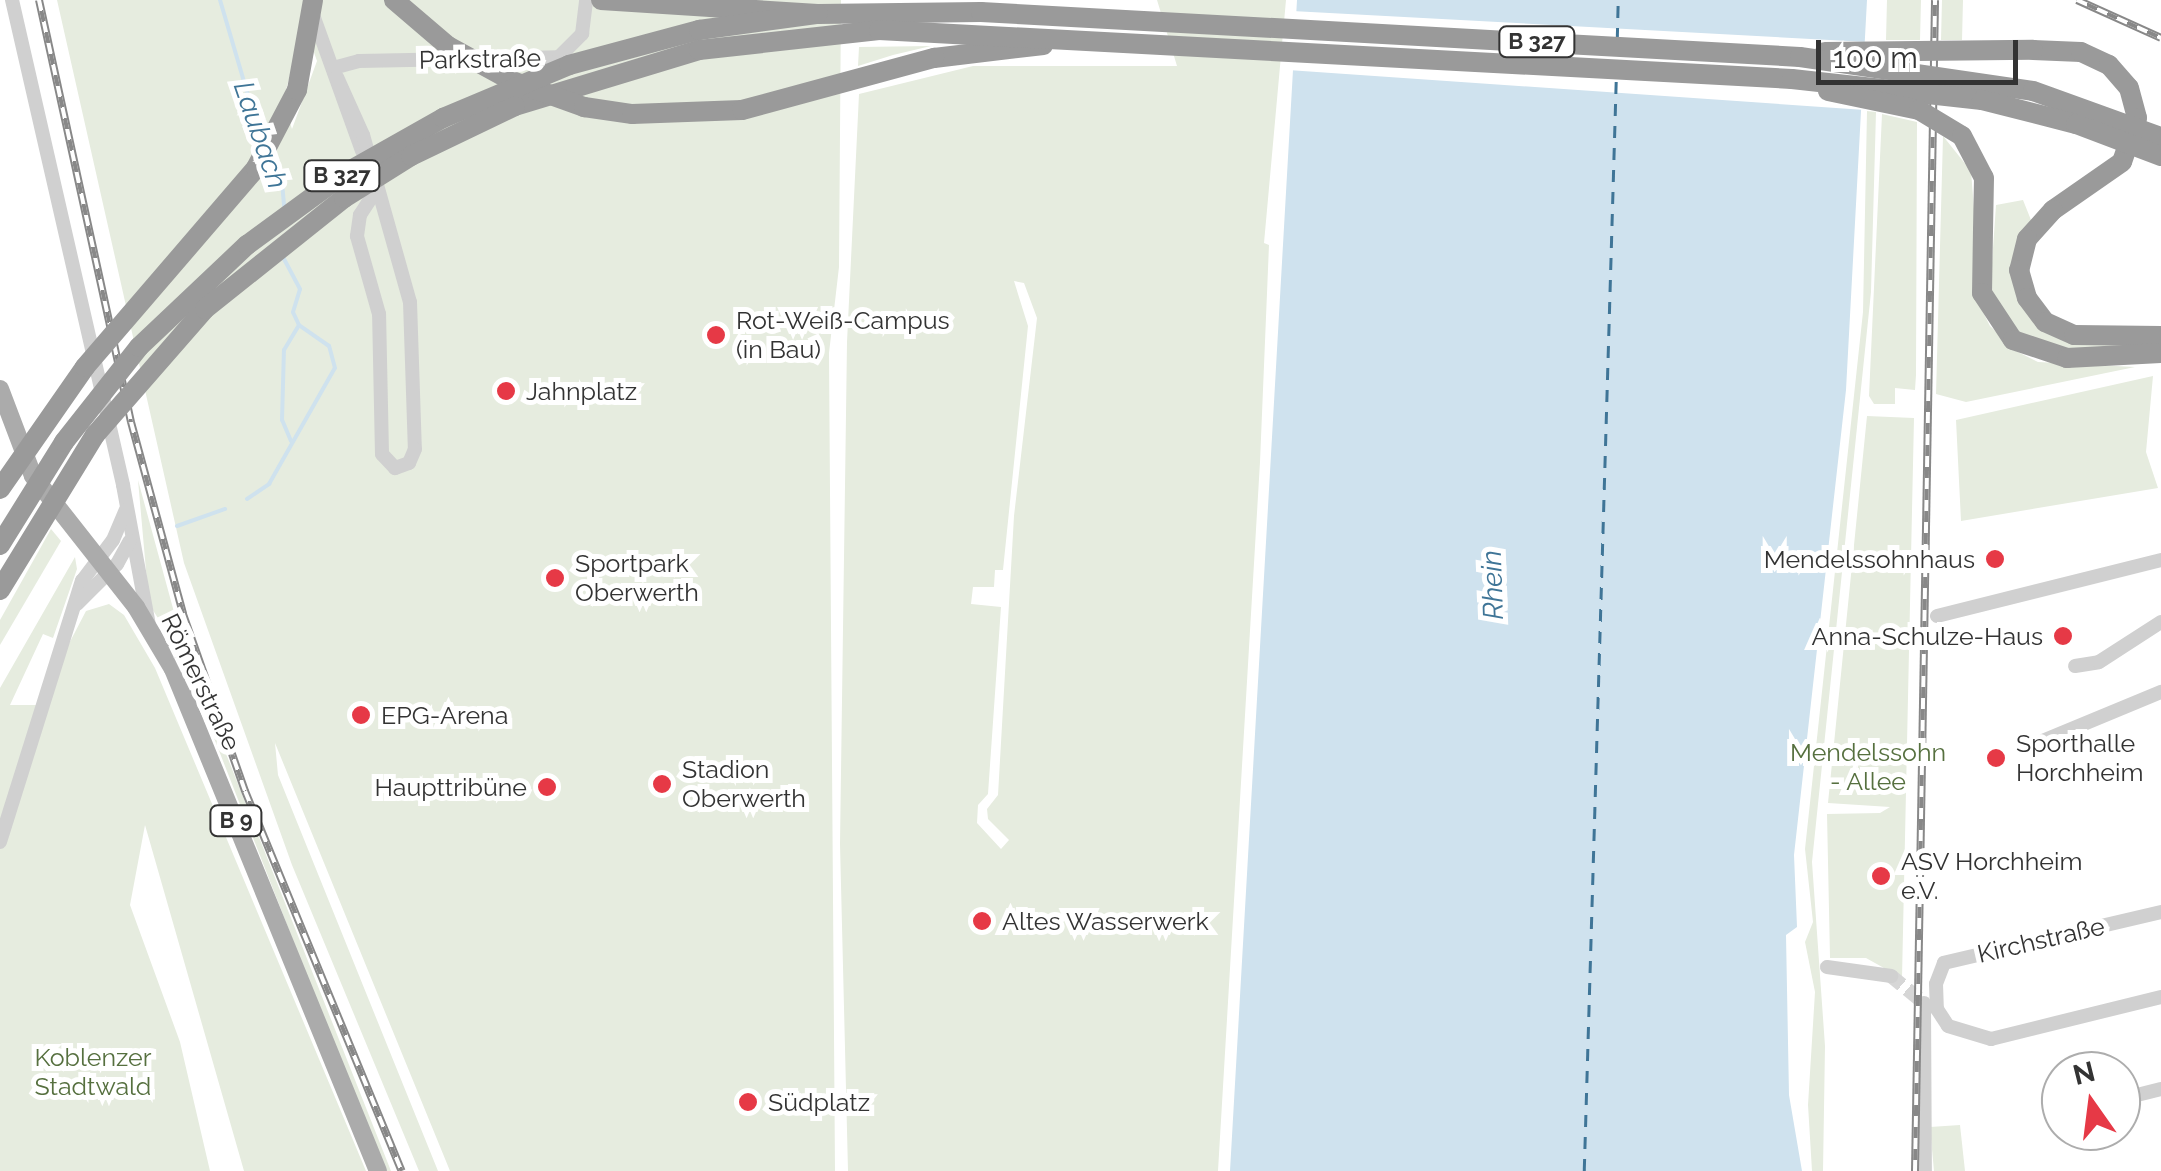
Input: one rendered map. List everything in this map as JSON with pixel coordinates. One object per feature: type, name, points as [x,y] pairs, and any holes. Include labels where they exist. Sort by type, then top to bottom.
[{"type":"highway","name":"B 327","points":[[0,490],[85,367],[256,168],[297,90],[310,0]]},
{"type":"highway","name":"B 327","points":[[394,0],[448,46],[512,81],[584,108],[647,115],[742,110],[917,62],[986,50],[1178,50],[1219,44]]},
{"type":"highway","name":"B 327","points":[[601,0],[818,14],[1000,13],[1800,57],[2022,88],[2161,136]]},
{"type":"highway","name":"B 327","points":[[0,545],[64,442],[139,347],[210,276],[319,191],[424,128],[559,68],[700,30],[818,14]]},
{"type":"highway","name":"B 327","points":[[0,590],[96,435],[205,309],[344,198],[477,122],[628,67],[794,35],[918,29],[1219,44],[1792,79],[1995,102],[2076,124],[2161,156]]},
{"type":"highway","points":[[1800,57],[1850,50],[2033,50],[2081,52],[2109,65],[2129,88],[2136,118],[2122,162],[2053,210],[2026,239],[2019,270],[2027,298],[2045,322],[2074,335],[2161,336]]},
{"type":"highway","points":[[1792,79],[1909,107],[1952,127],[1980,166],[1982,293],[2014,340],[2068,358],[2161,353]]},
{"type":"main road","name":"Römerstraße","points":[[0,390],[33,476],[149,625],[206,746],[378,1171]]},
{"type":"street","points":[[12,0],[127,508],[149,625]]},
{"type":"street","points":[[310,0],[335,73],[354,108],[411,308],[415,449],[410,463],[395,468],[382,454],[379,314],[357,236],[360,215],[376,190]]},
{"type":"street","name":"Parkstraße","points":[[335,73],[359,61],[558,57],[582,34],[586,0]]},
{"type":"street","points":[[0,842],[72,608],[127,508]]},
{"type":"street","points":[[72,608],[110,573],[130,540]]},
{"type":"street","points":[[1937,616],[2161,560]]},
{"type":"street","points":[[2074,666],[2099,662],[2161,622]]},
{"type":"street","points":[[2032,745],[2161,692]]},
{"type":"street","name":"Kirchstraße","points":[[2161,912],[1944,963],[1936,984],[1937,1010],[1948,1026],[1991,1039],[2161,997]]},
{"type":"street","points":[[1828,967],[1891,976]]},
{"type":"street","points":[[1924,1003],[1925,1171]]},
{"type":"green space","name":"Sportpark Oberwerth","points":[[57,0],[841,0],[839,267],[829,353],[835,1171],[450,1171],[275,743],[278,775],[438,1171],[419,1171],[292,865],[184,563]],"holes":[[[304,24],[317,61],[292,129],[283,101]]]},
{"type":"green space","points":[[1157,0],[1286,0],[1264,243],[1269,245],[1260,462],[1218,1171],[848,1171],[840,844],[847,342],[859,94],[973,66],[1177,66]],"holes":[[[1014,281],[1024,283],[1037,318],[1014,516],[998,795],[987,809],[988,819],[1009,840],[1001,849],[977,823],[978,805],[988,794],[1001,607],[971,604],[973,587],[994,587],[995,570],[1003,570],[1028,326]]]},
{"type":"green space","points":[[1887,0],[1921,0],[1920,40],[1886,40]]},
{"type":"green space","points":[[1942,0],[1963,0],[1962,40],[1941,40]]},
{"type":"green space","points":[[931,46],[893,55],[858,66],[859,47]]},
{"type":"green space","points":[[1867,111],[1876,112],[1871,292],[1812,862],[1825,1046],[1823,1171],[1812,1171],[1808,1105],[1815,992],[1805,942],[1813,922],[1805,849],[1863,312]]},
{"type":"green space","points":[[1882,114],[1917,122],[1915,390],[1895,388],[1895,404],[1874,404],[1869,396]]},
{"type":"green space","points":[[1943,136],[1971,171],[1982,310],[1990,326],[2016,351],[2038,362],[2135,367],[1966,402],[1936,394]]},
{"type":"green space","points":[[2023,200],[2031,220],[2027,311],[2132,345],[2058,350],[2023,338],[1990,292],[1996,205]]},
{"type":"green space","points":[[2153,376],[2146,452],[2158,488],[1961,521],[1956,420]]},
{"type":"green space","name":"Mendelssohn - Allee","points":[[1867,416],[1914,418],[1902,978],[1866,958],[1830,958],[1827,814],[1880,813],[1890,807],[1828,803]]},
{"type":"green space","points":[[138,480],[183,645],[391,1171],[385,1171],[348,1081],[182,656],[149,604]]},
{"type":"green space","points":[[51,529],[61,541],[0,645],[0,620]]},
{"type":"green space","name":"Koblenzer Stadtwald","points":[[75,557],[77,569],[53,638],[43,634],[10,705],[37,705],[86,611],[109,604],[124,615],[155,668],[366,1171],[244,1171],[145,825],[130,905],[180,1042],[210,1171],[0,1171],[0,688]]},
{"type":"green space","points":[[1960,1125],[1965,1171],[1934,1171],[1930,1127]]},
{"type":"water","name":"Rhein","points":[[1297,0],[1867,0],[1846,390],[1794,855],[1797,927],[1786,935],[1789,1095],[1802,1171],[1230,1171]]},
{"type":"pier","points":[[1292,11],[1867,42],[1865,110],[1288,70]]},
{"type":"waterway","name":"Laubach","points":[[220,0],[262,143]]},
{"type":"waterway","name":"Laubach","points":[[269,155],[282,182],[284,207]]},
{"type":"waterway","name":"Laubach","points":[[247,499],[269,484],[335,368],[329,346],[299,325],[293,312],[300,289],[283,257]]},
{"type":"waterway","name":"Laubach","points":[[291,441],[282,420],[284,350],[298,327]]},
{"type":"waterway","name":"Laubach","points":[[177,526],[225,509]]},
{"type":"ferry route","points":[[1617,40],[1618,0]]},
{"type":"ferry route","points":[[1584,1171],[1616,78]]},
{"type":"tunnel","points":[[1891,976],[1924,1003]]},
{"type":"railway","points":[[39,0],[131,422],[183,614],[245,791],[402,1171]]},
{"type":"railway","points":[[1915,1171],[1935,0]]},
{"type":"railway","points":[[2077,0],[2161,38]]},
{"type":"place","name":"Rot-Weiß-Campus (in Bau)","points":[[716,335]]},
{"type":"place","name":"Jahnplatz","points":[[506,391]]},
{"type":"place","name":"Mendelssohnhaus","points":[[1995,559]]},
{"type":"place","name":"Sportpark Oberwerth","points":[[555,578]]},
{"type":"place","name":"Anna-Schulze-Haus","points":[[2063,636]]},
{"type":"place","name":"EPG-Arena","points":[[361,715]]},
{"type":"place","name":"Sporthalle Horchheim","points":[[1996,758]]},
{"type":"place","name":"Stadion Oberwerth","points":[[662,784]]},
{"type":"place","name":"Haupttribüne","points":[[547,787]]},
{"type":"place","name":"ASV Horchheim e.V.","points":[[1881,876]]},
{"type":"place","name":"Altes Wasserwerk","points":[[982,921]]},
{"type":"place","name":"Südplatz","points":[[748,1102]]}]
